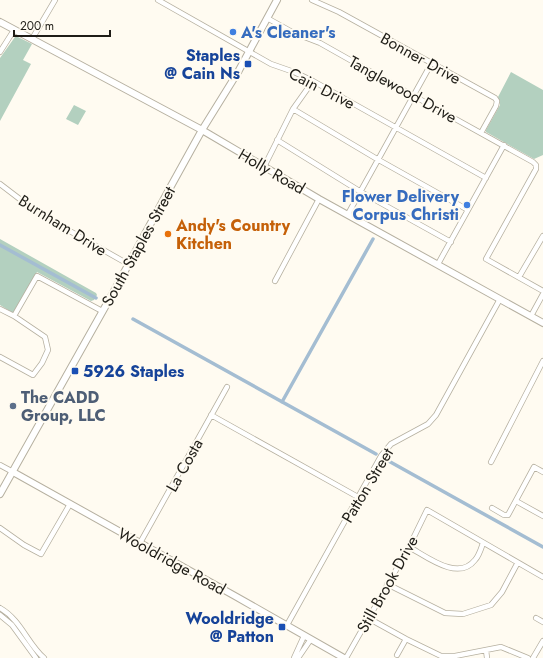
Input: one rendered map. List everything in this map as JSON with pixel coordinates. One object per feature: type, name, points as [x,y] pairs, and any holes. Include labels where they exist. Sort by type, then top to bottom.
[{"type":"main road","name":"South Staples Street","points":[[0,494],[202,130],[236,76],[277,0]]},
{"type":"main road","name":"Holly Road","points":[[0,22],[202,130],[319,199],[543,323]]},
{"type":"main road","name":"Wooldridge Road","points":[[12,472],[345,658]]},
{"type":"street","points":[[32,39],[55,0]]},
{"type":"street","name":"Cain Drive","points":[[158,0],[270,64],[294,72],[313,81],[486,178]]},
{"type":"street","name":"Bonner Drive","points":[[312,0],[339,12],[495,98],[497,101],[496,106],[481,133]]},
{"type":"street","name":"Tanglewood Drive","points":[[267,18],[294,33],[320,43],[504,145],[536,165],[536,169],[486,259],[520,277]]},
{"type":"street","points":[[0,52],[14,30]]},
{"type":"street","points":[[348,214],[431,64]]},
{"type":"street","points":[[264,167],[293,109],[313,81]]},
{"type":"street","points":[[293,109],[377,160],[468,210]]},
{"type":"street","points":[[277,140],[361,192],[451,242]]},
{"type":"street","points":[[438,264],[504,145]]},
{"type":"street","name":"Burnham Drive","points":[[0,184],[38,213],[128,264]]},
{"type":"street","points":[[275,281],[319,199]]},
{"type":"street","points":[[543,236],[520,277],[543,291]]},
{"type":"street","points":[[14,316],[37,276],[102,311]]},
{"type":"street","points":[[531,316],[543,294]]},
{"type":"street","name":"Patton Street","points":[[287,625],[381,456],[388,447],[396,441],[428,424],[436,415],[500,299]]},
{"type":"street","points":[[0,309],[14,316],[45,337],[48,350],[45,358],[33,375],[0,357]]},
{"type":"street","points":[[491,462],[543,361]]},
{"type":"street","name":"La Costa","points":[[140,543],[227,387]]},
{"type":"street","points":[[211,416],[358,497]]},
{"type":"street","name":"Wooldridge Road","points":[[0,465],[12,472]]},
{"type":"street","points":[[492,508],[504,515],[508,515],[534,468],[543,472]]},
{"type":"street","points":[[516,501],[543,516]]},
{"type":"street","points":[[0,528],[24,545],[41,554],[70,504]]},
{"type":"street","name":"Still Brook Drive","points":[[345,658],[408,547],[427,510],[483,543]]},
{"type":"street","points":[[408,547],[446,567],[456,570],[467,567],[476,560],[483,543],[517,564],[543,577]]},
{"type":"street","points":[[387,584],[445,613],[463,614],[491,605],[502,592],[517,564]]},
{"type":"street","points":[[0,608],[5,611],[36,651],[44,658]]},
{"type":"street","points":[[0,615],[17,627],[36,658]]},
{"type":"street","points":[[368,618],[441,657],[455,656],[501,647],[528,658]]},
{"type":"street","points":[[536,618],[543,622]]},
{"type":"street","points":[[294,658],[304,636]]},
{"type":"street","points":[[298,658],[310,639]]},
{"type":"street","points":[[397,655],[406,639]]},
{"type":"street","points":[[533,658],[543,641]]},
{"type":"street","points":[[486,650],[487,658]]},
{"type":"green space","points":[[15,37],[32,44],[23,60],[31,64],[0,121],[0,58]]},
{"type":"green space","points":[[511,72],[543,90],[543,155],[534,159],[486,132],[500,105],[498,97]]},
{"type":"green space","points":[[74,105],[86,111],[78,125],[66,119]]},
{"type":"green space","points":[[0,239],[96,293],[97,295],[94,300],[91,301],[37,272],[13,313],[0,305]]},
{"type":"waterway","points":[[282,402],[373,239]]},
{"type":"waterway","points":[[0,245],[96,298]]},
{"type":"waterway","points":[[133,319],[376,454]]},
{"type":"waterway","points":[[385,459],[543,547]]},
{"type":"place","name":"A's Cleaner's","points":[[233,32]]},
{"type":"place","name":"Staples @ Cain Ns","points":[[248,64]]},
{"type":"place","name":"Flower Delivery Corpus Christi","points":[[467,205]]},
{"type":"place","name":"Andy's Country Kitchen","points":[[168,234]]},
{"type":"place","name":"5926 Staples","points":[[75,371]]},
{"type":"place","name":"The CADD Group, LLC","points":[[13,406]]},
{"type":"place","name":"Wooldridge @ Patton","points":[[282,627]]}]
